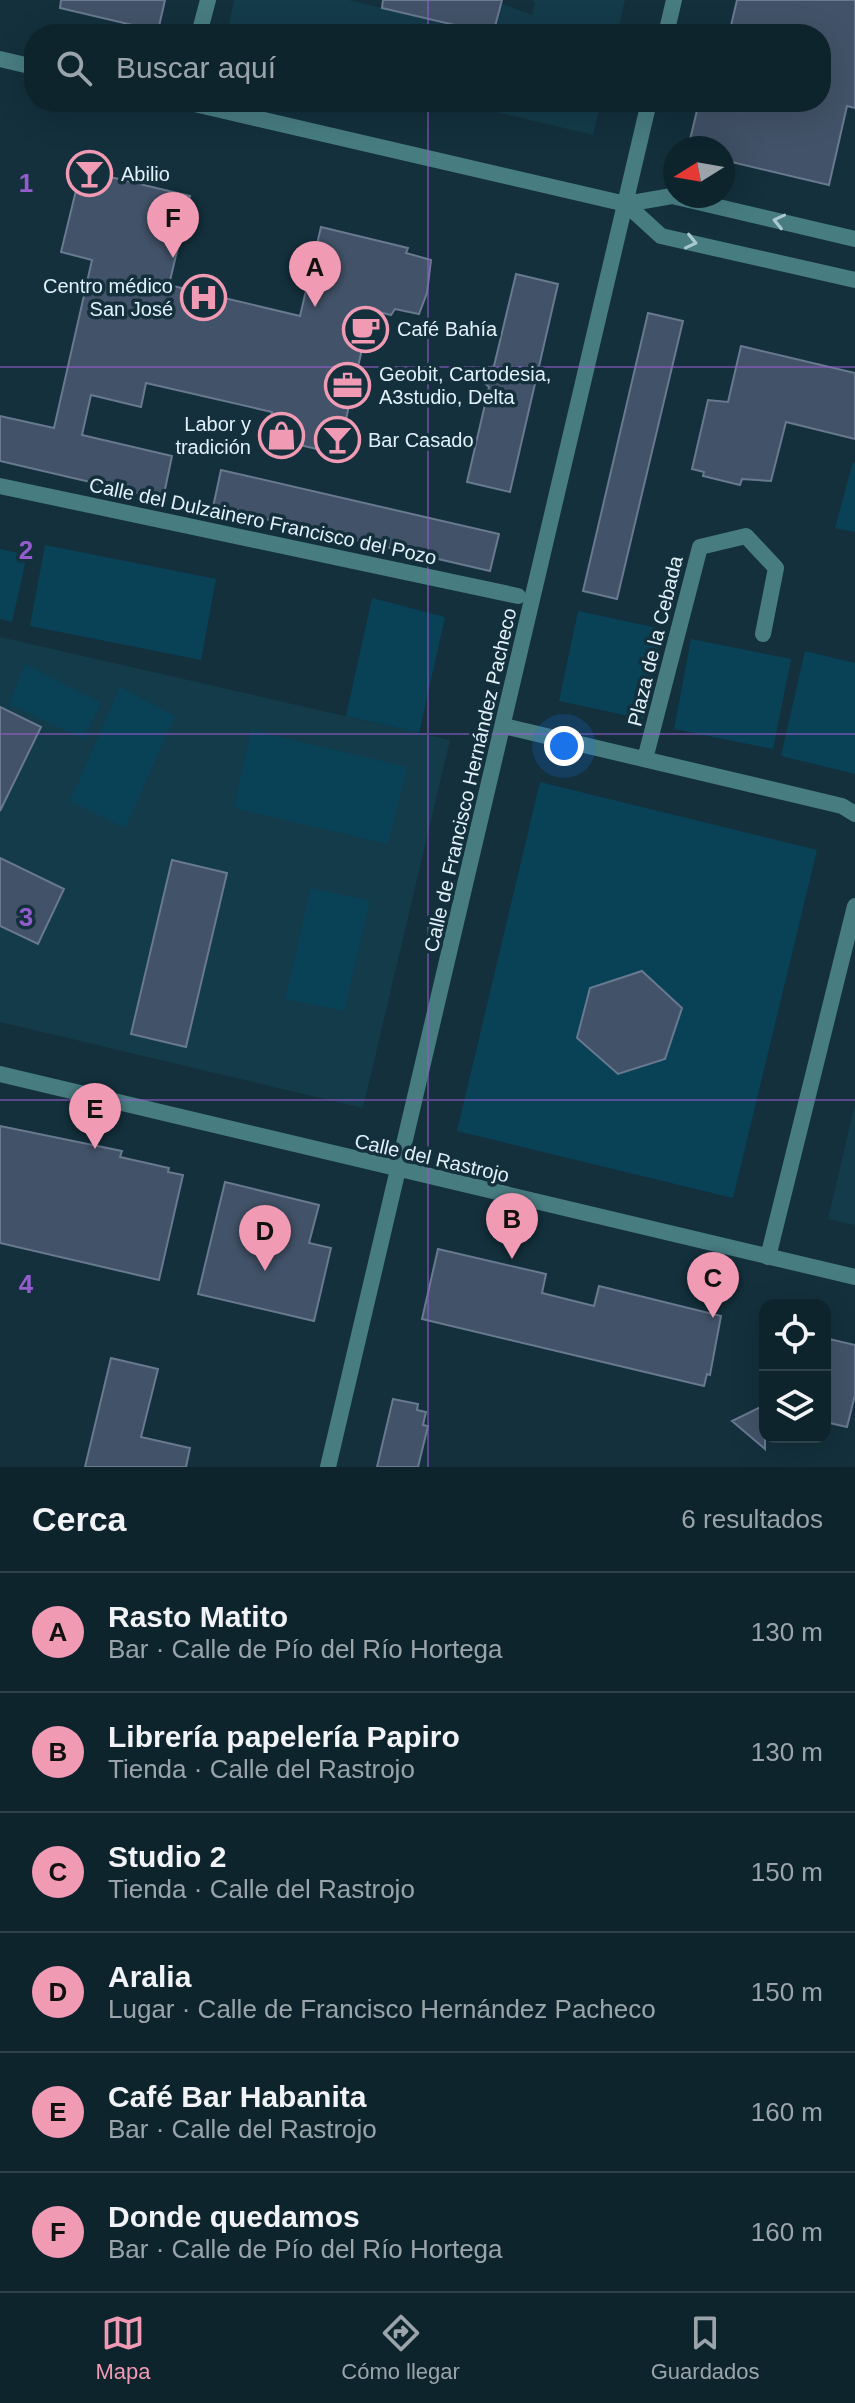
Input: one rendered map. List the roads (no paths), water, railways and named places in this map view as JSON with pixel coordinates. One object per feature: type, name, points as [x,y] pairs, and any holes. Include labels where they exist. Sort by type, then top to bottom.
[{"type":"street","points":[[202,24],[208,0]]},
{"type":"street","points":[[668,24],[674,0]]},
{"type":"street","points":[[0,59],[24,65]]},
{"type":"street","points":[[229,112],[626,204],[672,196],[855,239]]},
{"type":"street","name":"Calle de Francisco Hernández Pacheco","points":[[328,1467],[647,112]]},
{"type":"street","points":[[626,204],[661,236],[855,280]]},
{"type":"street","name":"Calle del Dulzainero Francisco del Pozo","points":[[0,486],[518,596]]},
{"type":"street","name":"Plaza de la Cebada","points":[[645,759],[700,547],[746,536],[776,568],[763,634]]},
{"type":"street","points":[[504,726],[834,804],[855,814]]},
{"type":"street","points":[[768,1257],[855,906]]},
{"type":"street","name":"Calle del Rastrojo","points":[[0,1074],[855,1277]]},
{"type":"place","name":"Abilio","points":[[90,174]]},
{"type":"place","name":"Donde quedamos","points":[[173,258]]},
{"type":"place","name":"Centro médico San José","points":[[204,298]]},
{"type":"place","name":"Rasto Matito","points":[[315,307]]},
{"type":"place","name":"Café Bahía","points":[[366,329]]},
{"type":"place","name":"Geobit, Cartodesia, A3studio, Delta","points":[[348,385]]},
{"type":"place","name":"Labor y tradición","points":[[282,435]]},
{"type":"place","name":"Bar Casado","points":[[337,440]]},
{"type":"place","name":"Café Bar Habanita","points":[[95,1149]]},
{"type":"place","name":"Librería papelería Papiro","points":[[512,1259]]},
{"type":"place","name":"Aralia","points":[[265,1271]]},
{"type":"place","name":"Studio 2","points":[[713,1318]]}]
